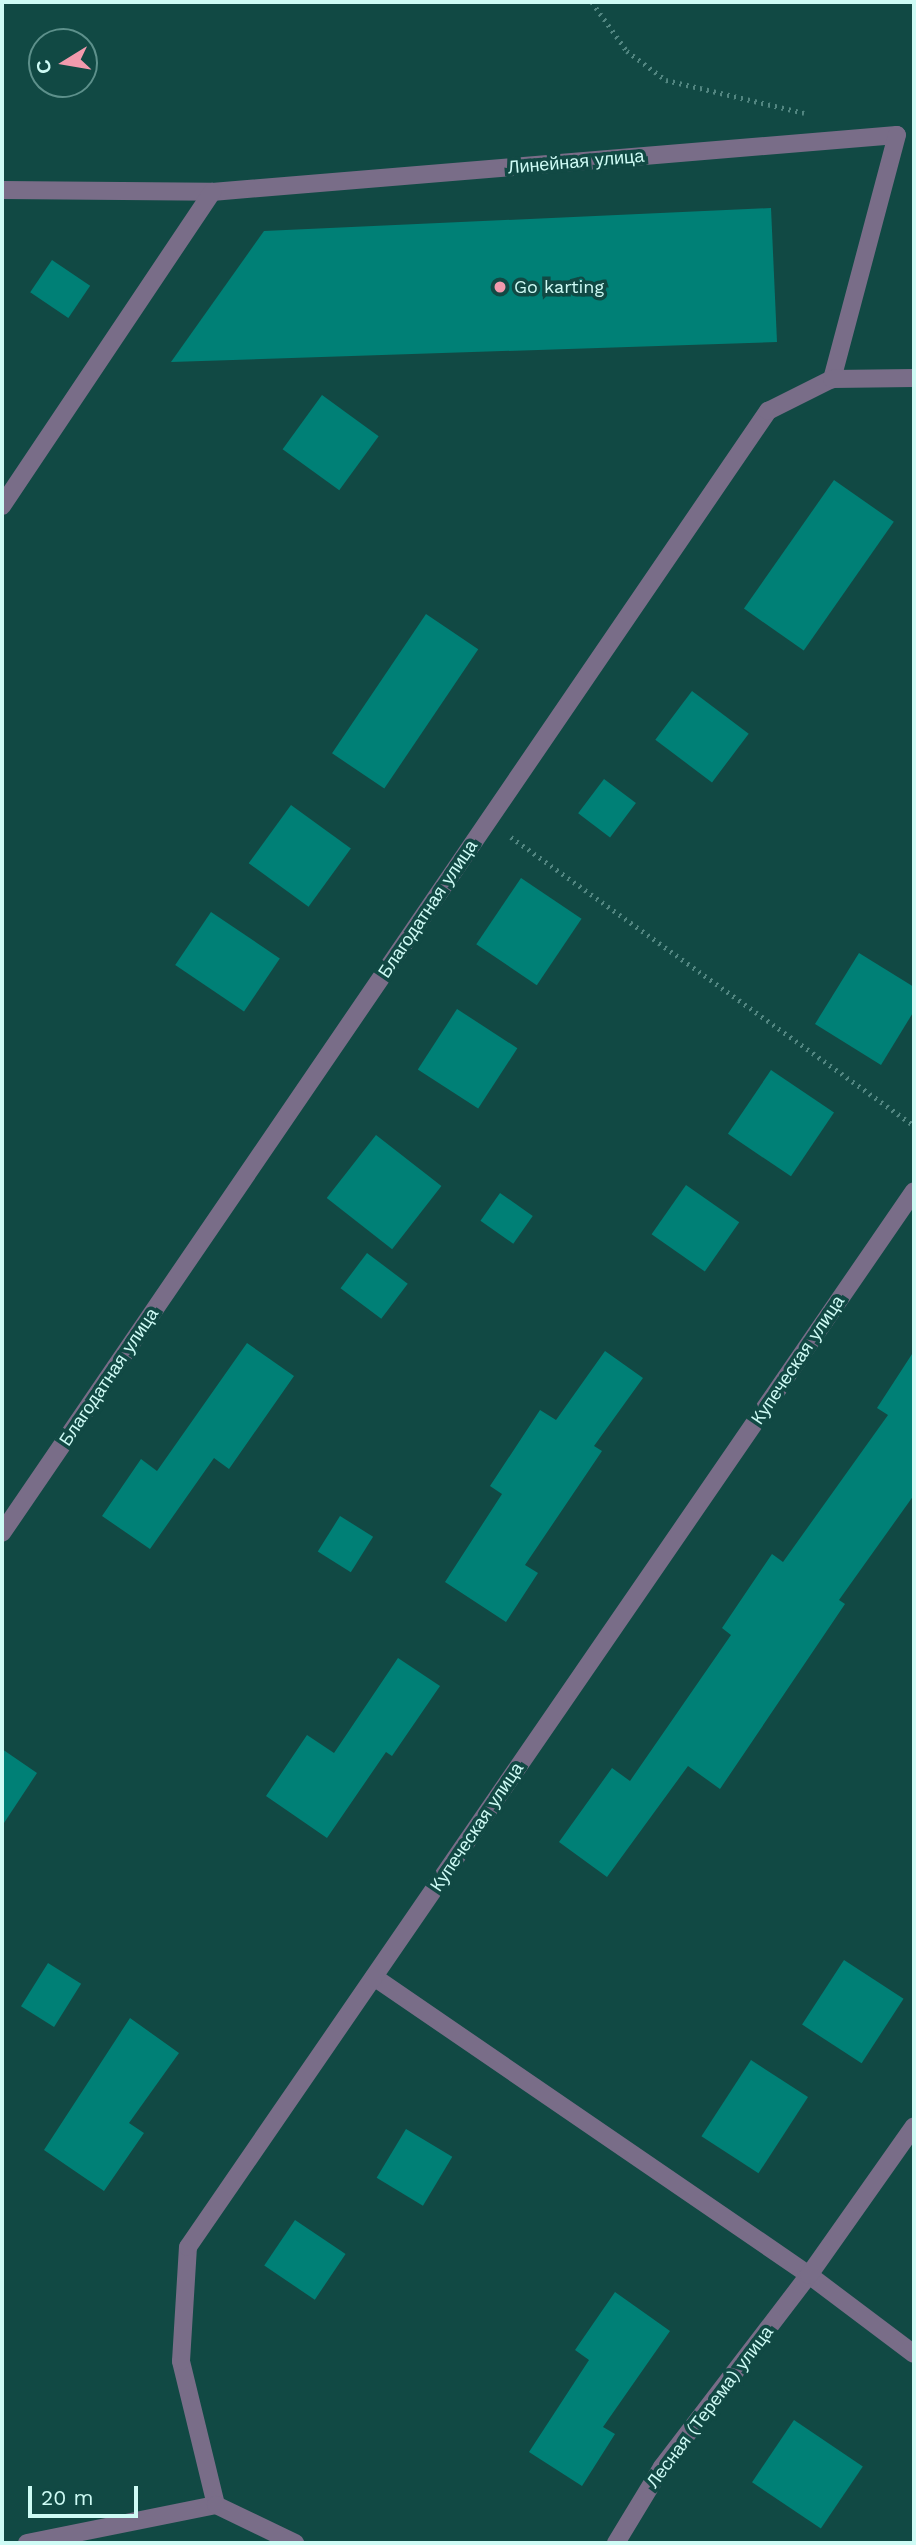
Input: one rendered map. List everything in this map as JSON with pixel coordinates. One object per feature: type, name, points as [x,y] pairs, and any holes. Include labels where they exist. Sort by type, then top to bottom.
[{"type":"street","name":"Линейная улица","points":[[2,190],[212,192],[897,135],[832,379]]},
{"type":"street","points":[[2,506],[212,192]]},
{"type":"street","name":"Благодатная улица","points":[[2,1534],[768,411],[832,379],[914,378]]},
{"type":"street","name":"Купеческая улица","points":[[216,2505],[181,2361],[188,2247],[914,1191]]},
{"type":"street","points":[[374,1977],[809,2275],[914,2354]]},
{"type":"street","name":"Лесная (Терема) улица","points":[[617,2543],[662,2467],[809,2275],[914,2126]]},
{"type":"street","points":[[27,2543],[216,2505],[295,2543]]},
{"type":"path","points":[[592,2],[627,51],[666,80],[819,117]]},
{"type":"path","points":[[488,821],[914,1125]]},
{"type":"building","name":"Go karting","points":[[771,208],[777,342],[171,362],[264,231]]},
{"type":"building","points":[[52,260],[90,286],[68,318],[30,292]]},
{"type":"building","points":[[322,395],[379,436],[339,490],[283,449]]},
{"type":"building","points":[[834,480],[894,522],[804,650],[744,609]]},
{"type":"building","points":[[426,614],[478,649],[384,789],[332,753]]},
{"type":"building","points":[[692,691],[749,734],[712,782],[655,740]]},
{"type":"building","points":[[604,779],[636,803],[610,837],[578,813]]},
{"type":"building","points":[[291,805],[351,848],[309,907],[249,863]]},
{"type":"building","points":[[521,878],[582,919],[537,985],[476,944]]},
{"type":"building","points":[[211,912],[280,958],[244,1011],[175,965]]},
{"type":"building","points":[[859,953],[914,987],[914,1011],[881,1065],[815,1024]]},
{"type":"building","points":[[457,1009],[517,1048],[478,1109],[418,1069]]},
{"type":"building","points":[[771,1070],[834,1112],[791,1176],[728,1134]]},
{"type":"building","points":[[376,1135],[441,1186],[392,1249],[327,1198]]},
{"type":"building","points":[[686,1185],[739,1222],[705,1271],[652,1234]]},
{"type":"building","points":[[500,1193],[533,1216],[513,1244],[480,1221]]},
{"type":"building","points":[[367,1253],[408,1284],[381,1319],[341,1288]]},
{"type":"building","points":[[247,1343],[294,1376],[229,1469],[214,1458],[150,1549],[102,1516],[141,1459],[157,1471]]},
{"type":"building","points":[[605,1351],[643,1378],[594,1446],[602,1451],[525,1565],[538,1573],[506,1622],[445,1582],[502,1494],[490,1486],[540,1410],[556,1420]]},
{"type":"building","points":[[914,1351],[914,1495],[839,1600],[845,1604],[720,1789],[688,1766],[607,1877],[559,1842],[612,1768],[630,1781],[731,1635],[722,1628],[772,1554],[783,1562],[888,1415],[877,1408]]},
{"type":"building","points":[[340,1516],[373,1537],[351,1572],[318,1552]]},
{"type":"building","points":[[398,1658],[440,1686],[392,1756],[386,1752],[327,1838],[266,1796],[307,1735],[334,1753]]},
{"type":"building","points":[[2,1749],[37,1773],[2,1826]]},
{"type":"building","points":[[844,1960],[904,1999],[862,2063],[802,2025]]},
{"type":"building","points":[[48,1963],[81,1984],[54,2027],[21,2006]]},
{"type":"building","points":[[130,2018],[179,2053],[129,2123],[144,2133],[104,2191],[44,2150]]},
{"type":"building","points":[[751,2060],[808,2097],[758,2173],[701,2136]]},
{"type":"building","points":[[406,2129],[452,2157],[423,2206],[377,2178]]},
{"type":"building","points":[[295,2220],[346,2254],[315,2300],[264,2266]]},
{"type":"building","points":[[615,2292],[670,2331],[603,2427],[615,2434],[582,2486],[529,2452],[589,2360],[575,2350]]},
{"type":"building","points":[[794,2420],[863,2466],[821,2529],[752,2482]]},
{"type":"place","name":"Go karting","points":[[500,287]]}]
